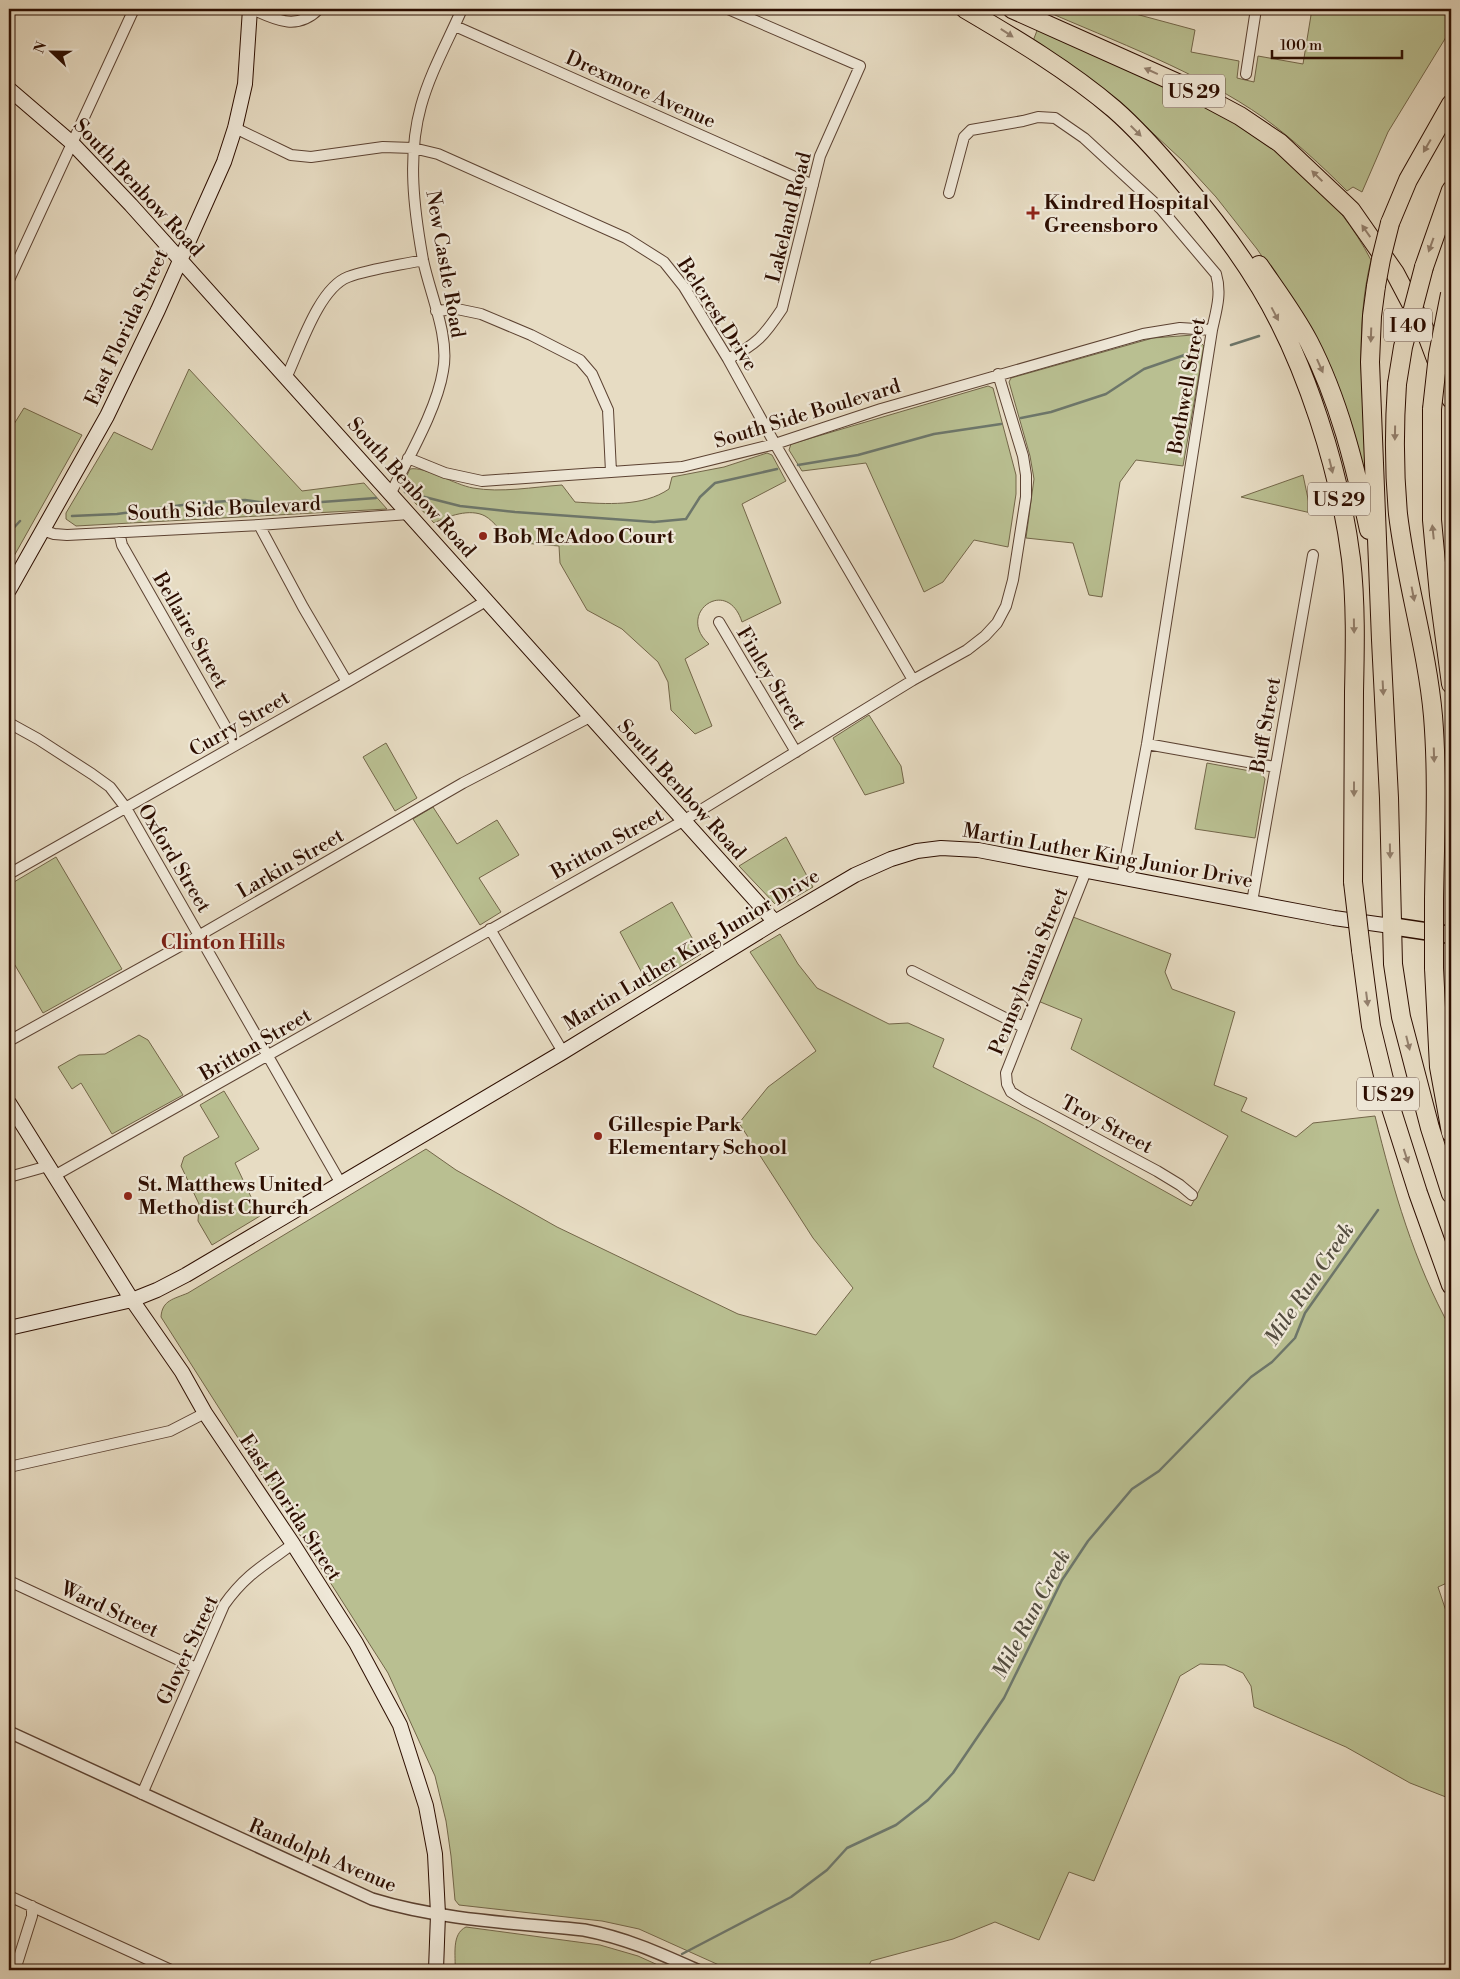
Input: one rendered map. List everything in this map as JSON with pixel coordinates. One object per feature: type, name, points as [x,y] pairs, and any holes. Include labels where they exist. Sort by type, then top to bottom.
[{"type":"highway","name":"US 29","points":[[965,9],[1060,68],[1088,88],[1116,111],[1165,161],[1228,238],[1261,288],[1277,318],[1301,373],[1326,444],[1351,559],[1354,598],[1353,882],[1370,1026],[1391,1108],[1451,1285]]},
{"type":"highway","name":"US 29","points":[[1012,9],[1184,86],[1240,116],[1280,143],[1351,210],[1395,273],[1425,330],[1451,399]]},
{"type":"highway","points":[[1451,104],[1408,180],[1390,223],[1376,286],[1372,316],[1370,362],[1389,798],[1393,964],[1401,1017],[1430,1128],[1451,1194]]},
{"type":"highway","points":[[1165,161],[1188,181],[1254,258],[1309,342],[1342,425],[1359,486],[1372,545],[1381,640]]},
{"type":"highway","name":"I 40","points":[[1451,190],[1424,267],[1409,319],[1397,384],[1394,460],[1398,515],[1420,626],[1433,716],[1435,790],[1434,968],[1439,1067],[1451,1133]]},
{"type":"highway","name":"I 40","points":[[1450,290],[1438,355],[1432,409],[1432,520],[1439,595],[1451,684]]},
{"type":"highway","name":"Martin Luther King Junior Drive","points":[[1391,926],[1451,935]]},
{"type":"main road","name":"East Florida Street","points":[[9,590],[107,416],[224,162],[235,128],[245,84],[250,9]]},
{"type":"main road","name":"South Benbow Road","points":[[9,89],[72,143],[180,259],[775,922]]},
{"type":"main road","name":"Martin Luther King Junior Drive","points":[[9,1328],[132,1300],[157,1290],[209,1263],[340,1182],[563,1052],[775,922],[874,866],[918,851],[941,848],[978,850],[1334,918],[1391,926]]},
{"type":"main road","name":"East Florida Street","points":[[9,1103],[132,1300],[182,1372],[205,1413],[293,1544],[356,1644],[400,1725],[426,1806],[435,1854],[438,1914],[436,1970]]},
{"type":"street","points":[[9,280],[134,9]]},
{"type":"street","points":[[250,9],[276,20],[290,23],[305,18],[319,9]]},
{"type":"street","name":"New Castle Road","points":[[391,493],[437,396],[444,370],[444,346],[423,260],[414,191],[413,148],[421,105],[462,9]]},
{"type":"street","name":"Lakeland Road","points":[[728,9],[860,66],[820,156],[782,309],[769,329],[751,347],[728,359]]},
{"type":"street","points":[[1246,74],[1256,9]]},
{"type":"street","name":"Drexmore Avenue","points":[[455,26],[813,184]]},
{"type":"street","name":"Bothwell Street","points":[[949,193],[964,137],[971,130],[1023,121],[1038,116],[1055,118],[1084,138],[1161,209],[1216,274],[1220,285],[1219,301],[1212,330],[1147,744],[1122,877]]},
{"type":"street","name":"Belcrest Drive","points":[[235,128],[291,155],[311,156],[383,147],[413,148],[438,154],[626,238],[664,262],[684,287],[728,359],[775,444],[913,680]]},
{"type":"street","points":[[286,376],[322,300],[335,285],[354,275],[423,260]]},
{"type":"street","points":[[436,311],[458,309],[481,314],[539,339],[580,360],[592,374],[608,410],[611,472]]},
{"type":"street","name":"South Side Boulevard","points":[[408,458],[445,473],[482,480],[682,467],[775,444],[881,409],[998,374],[1143,334],[1180,328],[1212,330]]},
{"type":"street","name":"Britton Street","points":[[9,1177],[51,1171],[268,1057],[490,929],[683,821],[913,680],[967,650],[985,636],[997,623],[1006,606],[1013,580],[1024,506],[1026,476],[1023,456],[998,374]]},
{"type":"street","name":"South Side Boulevard","points":[[42,530],[54,534],[67,535],[259,525],[410,514]]},
{"type":"street","points":[[259,525],[303,607],[347,682]]},
{"type":"street","name":"Bellaire Street","points":[[119,532],[122,545],[236,745]]},
{"type":"street","name":"Buff Street","points":[[1252,902],[1313,555]]},
{"type":"street","name":"Curry Street","points":[[9,874],[486,601]]},
{"type":"street","name":"Finley Street","points":[[719,622],[796,752]]},
{"type":"street","name":"Larkin Street","points":[[9,1041],[200,935],[462,784],[590,717]]},
{"type":"street","name":"Oxford Street","points":[[9,722],[110,787],[126,808],[340,1182]]},
{"type":"street","points":[[1147,744],[1275,767]]},
{"type":"street","name":"Pennsylvania Street","points":[[1007,1084],[1006,1073],[1086,870]]},
{"type":"street","points":[[490,929],[563,1052]]},
{"type":"street","points":[[912,971],[1023,1028]]},
{"type":"street","name":"Troy Street","points":[[1007,1084],[1011,1092],[1024,1100],[1157,1171],[1192,1195]]},
{"type":"street","points":[[9,1467],[170,1431],[205,1413]]},
{"type":"street","name":"Glover Street","points":[[142,1794],[224,1605],[238,1586],[255,1570],[293,1544]]},
{"type":"street","name":"Ward Street","points":[[9,1581],[196,1668]]},
{"type":"street","name":"Randolph Avenue","points":[[9,1732],[372,1899],[400,1908],[438,1914],[606,1934],[645,1946],[697,1970]]},
{"type":"street","points":[[9,1896],[171,1970]]},
{"type":"street","points":[[14,1970],[32,1916],[32,1906]]},
{"type":"green space","points":[[1041,9],[1117,9],[1195,30],[1191,52],[1239,61],[1237,78],[1254,82],[1258,56],[1303,64],[1312,9],[1451,9],[1451,29],[1388,132],[1362,192],[1353,187],[1347,191],[1275,126],[1239,101],[1156,58]]},
{"type":"green space","points":[[1038,28],[1203,103],[1241,125],[1285,157],[1324,194],[1342,215],[1371,260],[1366,286],[1361,340],[1362,394],[1368,474],[1362,474],[1295,305],[1257,249],[1216,197],[1183,161],[1142,123],[1088,78],[1033,41]]},
{"type":"green space","points":[[1193,335],[1204,346],[1183,466],[1136,460],[1120,482],[1102,597],[1089,595],[1073,543],[1026,538],[1034,479],[1030,456],[1009,382],[1011,378],[1153,338]]},
{"type":"green space","points":[[189,369],[302,491],[364,483],[387,509],[76,526],[66,519],[66,513],[114,432],[152,450]]},
{"type":"green space","points":[[988,386],[993,388],[1016,475],[1016,494],[1008,547],[974,540],[943,582],[924,592],[866,463],[802,471],[789,450],[791,444]]},
{"type":"green space","points":[[24,408],[82,435],[9,565],[9,432]]},
{"type":"green space","points":[[767,453],[772,455],[786,481],[742,504],[781,603],[742,622],[735,608],[726,601],[716,600],[707,604],[701,611],[698,621],[700,633],[709,644],[685,659],[712,726],[695,734],[671,710],[668,682],[658,662],[622,629],[587,610],[560,563],[559,546],[511,542],[492,521],[479,514],[459,514],[434,523],[401,488],[410,469],[416,469],[424,470],[473,488],[506,490],[562,485],[575,502],[636,502],[659,495],[669,489],[672,477],[724,467]]},
{"type":"green space","points":[[1303,475],[1311,513],[1241,497]]},
{"type":"green space","points":[[869,715],[901,766],[904,783],[865,795],[833,738]]},
{"type":"green space","points":[[386,743],[417,798],[395,811],[363,757]]},
{"type":"green space","points":[[1207,763],[1261,773],[1265,779],[1255,838],[1195,829]]},
{"type":"green space","points":[[433,807],[457,844],[497,820],[519,855],[479,878],[501,912],[480,925],[413,819]]},
{"type":"green space","points":[[786,837],[813,887],[780,906],[776,905],[739,866]]},
{"type":"green space","points":[[56,857],[122,969],[43,1013],[9,955],[9,885]]},
{"type":"green space","points":[[672,902],[701,954],[649,986],[620,932]]},
{"type":"green space","points":[[1073,917],[1171,954],[1165,972],[1172,989],[1235,1012],[1214,1085],[1247,1098],[1241,1111],[1296,1137],[1313,1123],[1375,1116],[1389,1171],[1415,1252],[1451,1329],[1451,1472],[1446,1476],[1451,1489],[1451,1565],[1449,1582],[1438,1587],[1449,1620],[1451,1799],[1410,1783],[1346,1747],[1254,1707],[1251,1686],[1243,1673],[1225,1665],[1200,1664],[1180,1676],[1094,1881],[1069,1872],[1039,1940],[995,1922],[953,1939],[871,1961],[867,1970],[730,1970],[639,1929],[602,1921],[459,1905],[455,1900],[446,1821],[435,1776],[388,1673],[161,1317],[164,1307],[170,1301],[188,1293],[426,1149],[456,1170],[557,1227],[738,1314],[816,1335],[853,1288],[813,1238],[739,1123],[768,1087],[816,1051],[750,952],[780,934],[798,964],[817,988],[889,1024],[908,1023],[944,1039],[933,1067],[1039,1121],[1191,1206],[1228,1136],[1071,1049],[1082,1019],[1038,1001]]},
{"type":"green space","points":[[139,1035],[148,1040],[183,1095],[112,1134],[81,1083],[72,1089],[58,1067],[79,1055],[105,1054]]},
{"type":"green space","points":[[224,1091],[259,1149],[235,1163],[260,1216],[212,1245],[198,1221],[199,1204],[181,1166],[184,1157],[219,1137],[200,1105]]},
{"type":"green space","points":[[466,1927],[600,1945],[638,1956],[669,1970],[455,1970],[456,1940],[461,1930]]},
{"type":"waterway","points":[[1231,345],[1259,336]]},
{"type":"waterway","points":[[1021,418],[1051,412],[1106,394],[1144,369],[1196,351]]},
{"type":"waterway","points":[[798,465],[858,455],[934,434],[1001,424]]},
{"type":"waterway","points":[[405,492],[460,506],[654,522],[686,519],[700,497],[715,483],[777,469]]},
{"type":"waterway","points":[[72,516],[117,514],[197,503],[245,500],[281,505],[376,498]]},
{"type":"waterway","points":[[9,533],[20,521]]},
{"type":"waterway","name":"Mile Run Creek","points":[[682,1954],[791,1897],[827,1870],[847,1848],[896,1825],[928,1800],[953,1773],[1004,1698],[1062,1580],[1088,1541],[1132,1489],[1159,1471],[1251,1377],[1272,1362],[1295,1338],[1305,1313],[1378,1210]]},
{"type":"waterway","name":"Mile Run Creek","points":[[649,1970],[658,1965]]},
{"type":"place","name":"Kindred Hospital Greensboro","points":[[1033,213]]},
{"type":"place","name":"Bob McAdoo Court","points":[[483,536]]},
{"type":"place","name":"Gillespie Park Elementary School","points":[[598,1136]]},
{"type":"place","name":"St. Matthews United Methodist Church","points":[[128,1196]]},
{"type":"district","name":"Clinton Hills","points":[[223,942]]}]
